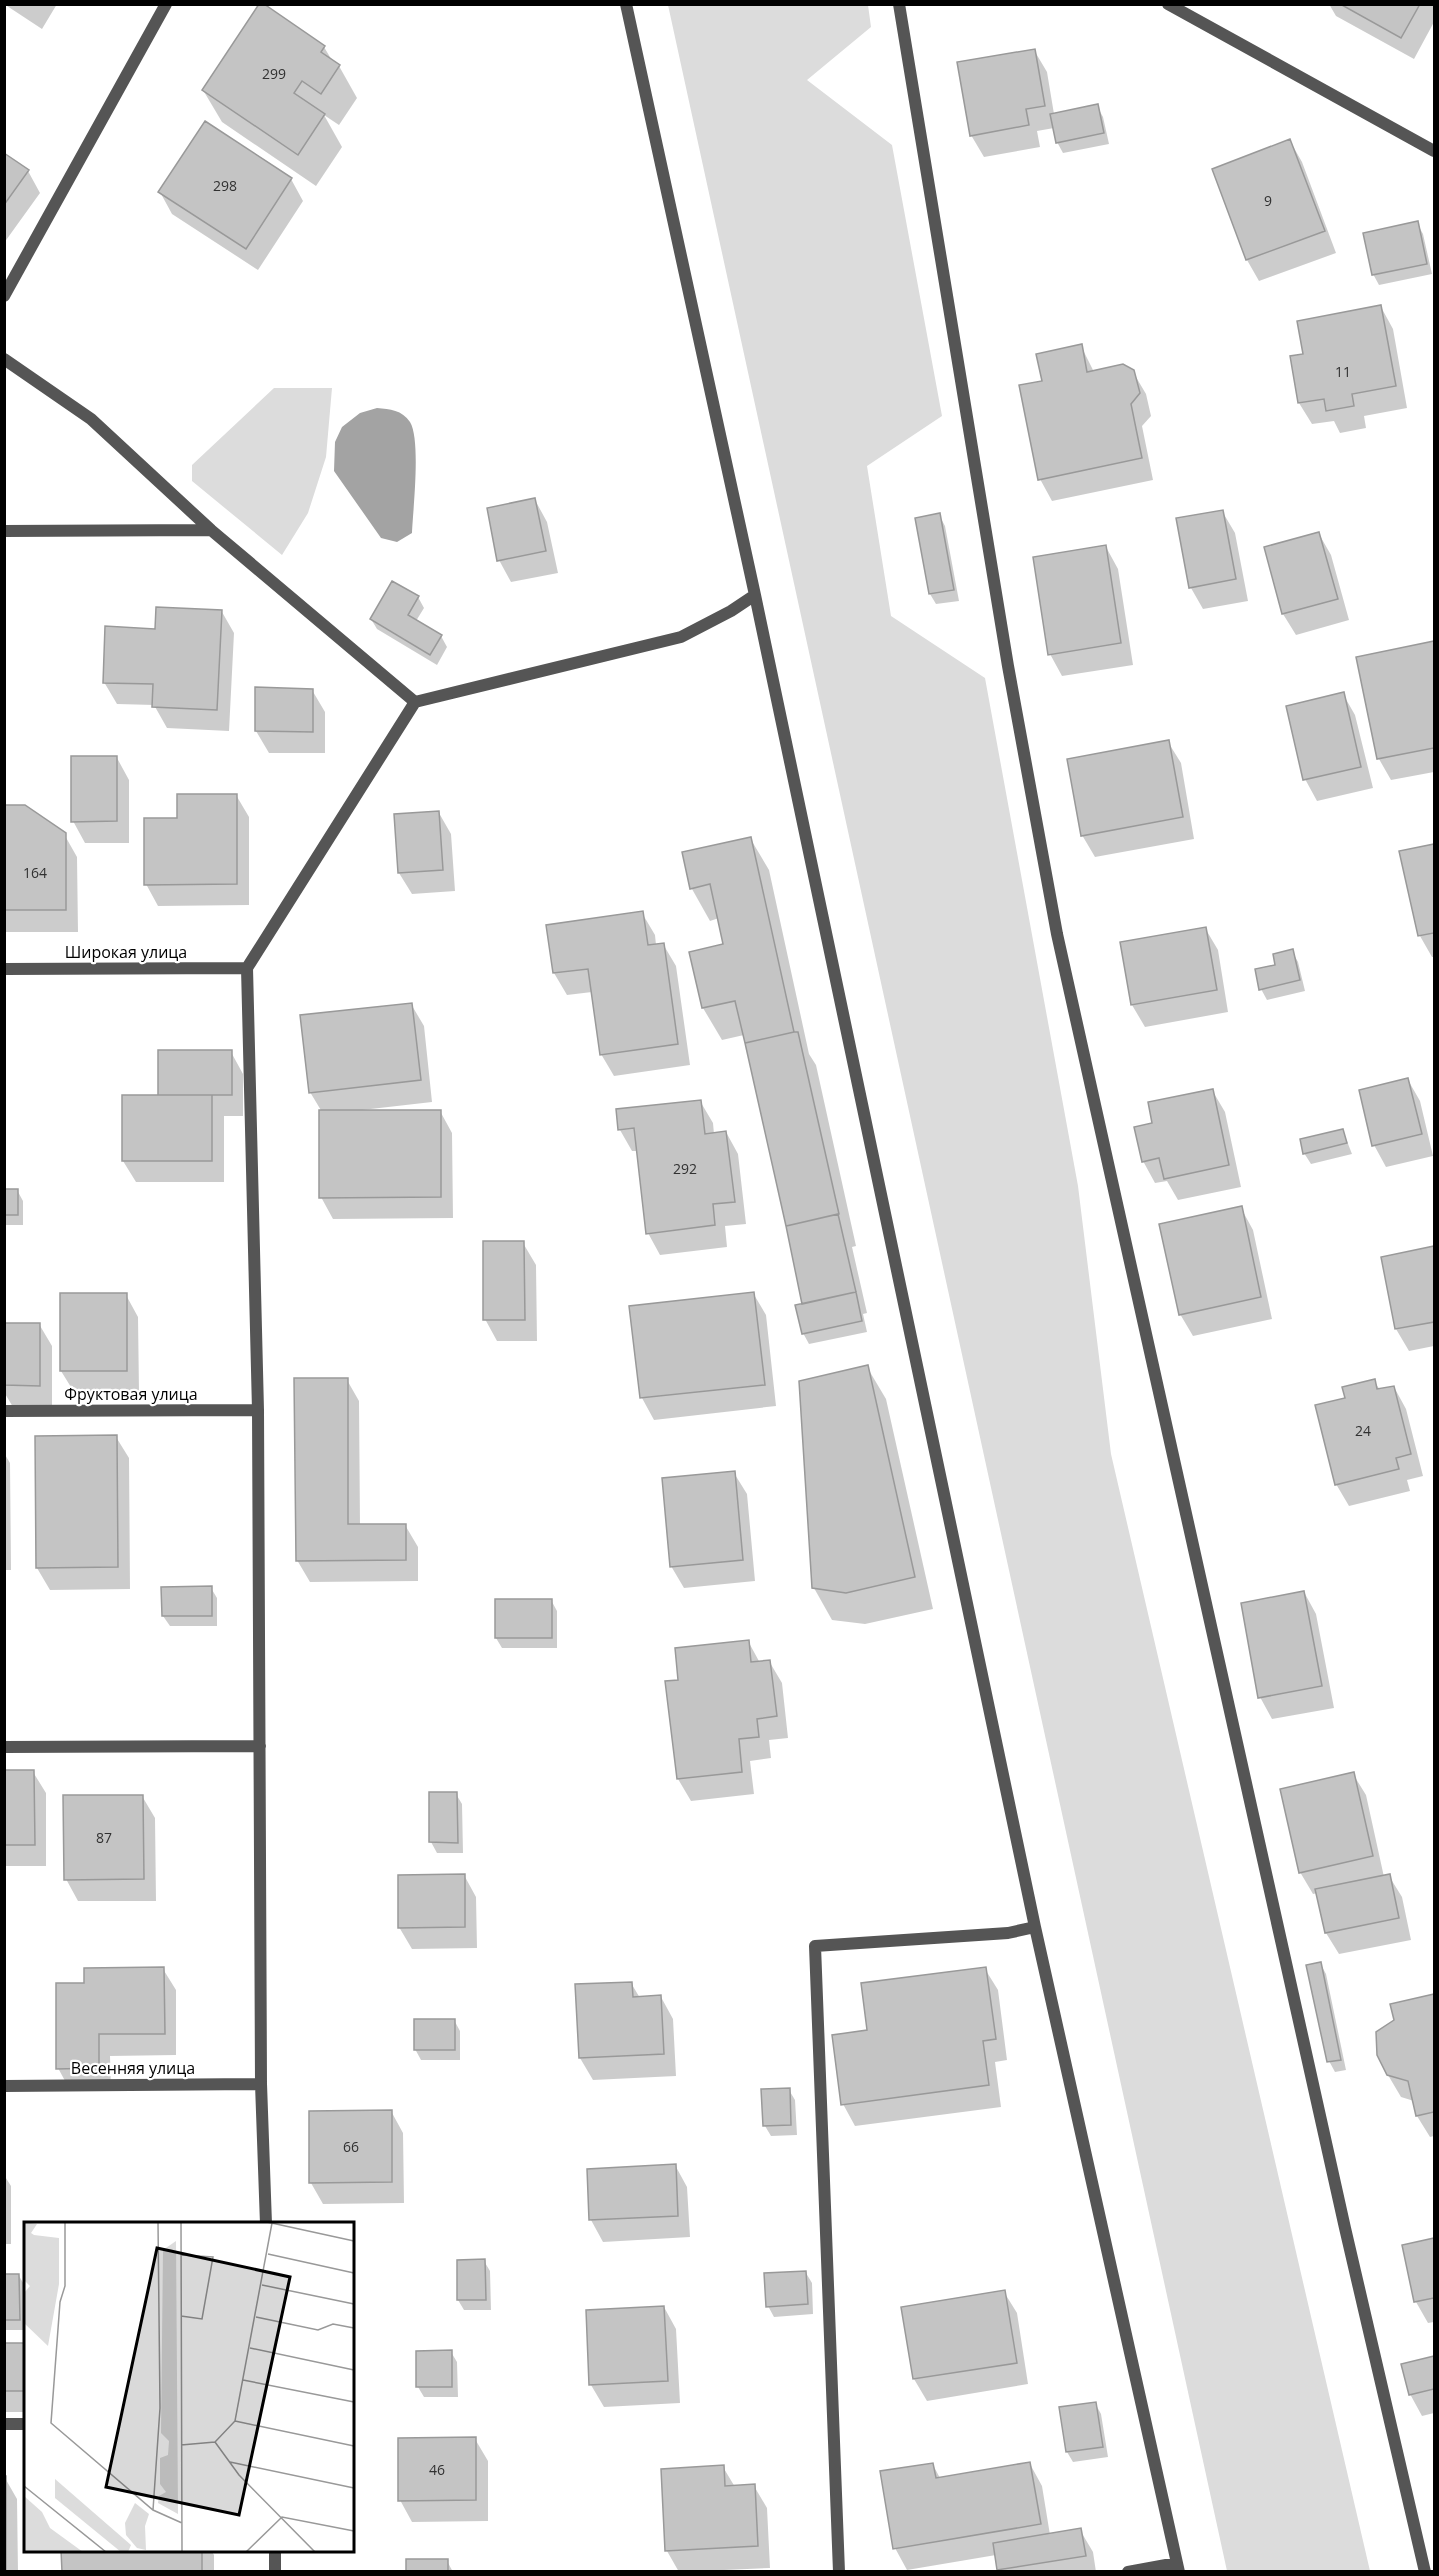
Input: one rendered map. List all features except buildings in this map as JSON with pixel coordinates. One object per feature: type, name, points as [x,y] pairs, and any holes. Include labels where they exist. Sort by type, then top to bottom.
[{"type":"street","points":[[4,296],[166,4]]},
{"type":"street","points":[[626,4],[755,595],[1035,1927],[1178,2567],[1128,2571]]},
{"type":"street","points":[[898,4],[1008,666],[1057,934],[1342,2216],[1425,2571]]},
{"type":"street","points":[[1168,4],[1434,151]]},
{"type":"street","points":[[4,359],[91,419],[211,530],[414,702]]},
{"type":"street","points":[[4,531],[211,530]]},
{"type":"street","points":[[266,2222],[261,2084],[258,1410],[247,968],[414,702],[681,637],[731,611],[755,595]]},
{"type":"street","name":"Широкая улица","points":[[4,969],[247,968]]},
{"type":"street","name":"Фруктовая улица","points":[[4,1411],[258,1410]]},
{"type":"street","points":[[4,1747],[260,1746]]},
{"type":"street","points":[[839,2571],[815,1946],[1008,1933],[1035,1927]]},
{"type":"street","name":"Весенняя улица","points":[[4,2086],[261,2084]]},
{"type":"street","points":[[4,2424],[24,2424]]},
{"type":"street","points":[[275,2552],[275,2571]]},
{"type":"shaded area","points":[[668,5],[868,5],[871,27],[807,80],[892,145],[942,416],[867,466],[891,616],[985,678],[1078,1186],[1111,1454],[1370,2571],[1227,2571]]},
{"type":"shaded area","points":[[274,388],[332,388],[326,457],[308,513],[282,555],[192,481],[192,465]]},
{"type":"shaded area","points":[[377,408],[403,415],[410,422],[415,444],[412,533],[397,542],[381,538],[334,471],[335,442],[342,427],[360,413]]}]
